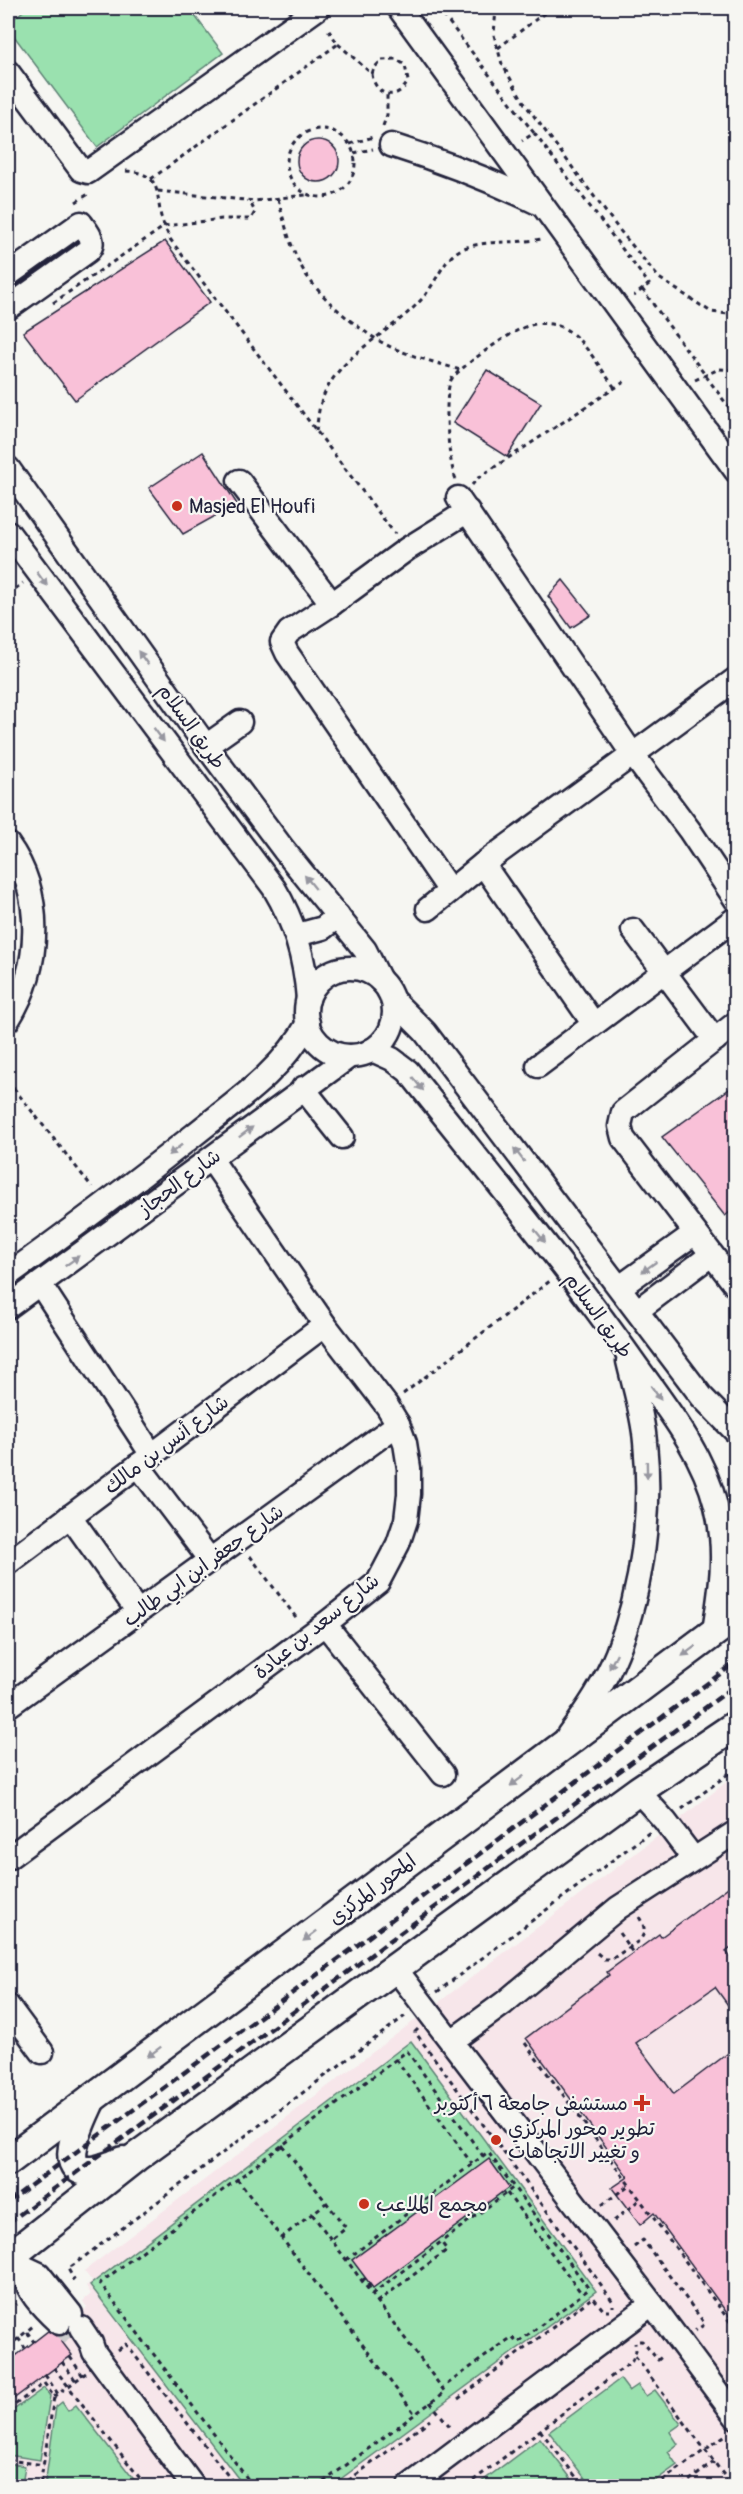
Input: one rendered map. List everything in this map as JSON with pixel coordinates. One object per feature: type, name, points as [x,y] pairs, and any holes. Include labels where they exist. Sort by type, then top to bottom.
[{"type":"main road","name":"المحور المركزى","points":[[8,2161],[725,1624]]},
{"type":"main road","points":[[15,2259],[136,2157],[638,1791],[735,1725]]},
{"type":"main road","points":[[91,2099],[72,2145],[72,2156],[77,2165],[93,2171],[136,2157]]},
{"type":"street","points":[[399,8],[735,471]]},
{"type":"street","points":[[8,72],[81,170],[88,172],[316,9]]},
{"type":"street","points":[[391,145],[443,161],[494,181],[543,205]]},
{"type":"street","points":[[81,224],[92,239],[91,248],[58,273],[15,303],[8,276],[81,224]]},
{"type":"street","points":[[41,251],[58,273]]},
{"type":"street","name":"طريق السلام","points":[[8,468],[206,746],[284,850],[365,950],[380,980]]},
{"type":"street","points":[[239,481],[332,604]]},
{"type":"street","points":[[450,891],[283,646],[285,635],[407,549],[463,501],[633,755],[690,831],[735,900]]},
{"type":"street","name":"طريق السلام","points":[[8,532],[274,888],[297,935],[306,975],[308,999]]},
{"type":"street","points":[[428,909],[483,864],[735,679]]},
{"type":"street","points":[[206,746],[240,722]]},
{"type":"street","points":[[8,844],[27,882],[33,907],[34,933],[32,959],[25,985],[8,1020]]},
{"type":"street","points":[[483,864],[593,1023]]},
{"type":"street","points":[[297,935],[324,928],[338,916]]},
{"type":"street","points":[[538,1066],[735,918]]},
{"type":"street","points":[[633,930],[715,1040]]},
{"type":"street","points":[[345,969],[358,969],[380,980],[393,999],[393,1023],[382,1044],[372,1050],[350,1056],[327,1050],[319,1043],[308,1023],[306,1011],[308,999],[322,978],[345,969]]},
{"type":"street","name":"طريق السلام","points":[[393,999],[425,1032],[702,1397],[735,1432]]},
{"type":"street","name":"شارع الحجاز","points":[[8,1275],[106,1204],[275,1069],[299,1040],[308,1023]]},
{"type":"street","points":[[735,1023],[623,1112],[620,1126],[623,1138],[735,1286]]},
{"type":"street","name":"طريق السلام","points":[[372,1050],[392,1059],[408,1071],[566,1269],[670,1413],[694,1452],[707,1478],[726,1505],[722,1532],[725,1624]]},
{"type":"street","name":"شارع الحجاز","points":[[8,1307],[211,1159],[303,1088],[350,1056]]},
{"type":"street","points":[[303,1088],[342,1137]]},
{"type":"street","name":"شارع سعد بن عبادة","points":[[8,1858],[317,1630],[378,1582],[398,1544],[406,1520],[409,1485],[405,1443],[393,1415],[325,1325],[211,1159]]},
{"type":"street","points":[[620,1287],[695,1233]]},
{"type":"street","points":[[638,1310],[711,1255]]},
{"type":"street","points":[[40,1284],[145,1460],[210,1560]]},
{"type":"street","name":"شارع أنس بن مالك","points":[[8,1563],[325,1325]]},
{"type":"street","points":[[556,1752],[593,1701],[617,1653],[628,1620],[640,1564],[646,1518],[645,1439],[626,1351]]},
{"type":"street","name":"شارع جعفر ابن ابي طالب","points":[[8,1706],[238,1540],[393,1415]]},
{"type":"street","points":[[70,1516],[138,1612]]},
{"type":"street","points":[[317,1630],[443,1774]]},
{"type":"street","points":[[638,1791],[665,1821],[693,1858]]},
{"type":"street","points":[[453,2041],[499,2007],[618,1908],[735,1832]]},
{"type":"street","points":[[395,1968],[652,2304],[732,2425]]},
{"type":"street","points":[[8,2006],[42,2052]]},
{"type":"street","points":[[15,2259],[27,2285],[94,2352],[193,2487]]},
{"type":"street","points":[[409,2487],[652,2304]]},
{"type":"path","points":[[8,12],[14,8]]},
{"type":"path","points":[[438,8],[649,284],[619,310]]},
{"type":"path","points":[[496,8],[494,35],[502,64],[525,104],[617,227],[659,278],[711,312],[735,315]]},
{"type":"path","points":[[498,48],[551,8]]},
{"type":"path","points":[[316,9],[338,44],[372,74],[376,88],[387,95],[399,92],[405,87],[408,74],[405,65],[389,58],[377,64],[372,74]]},
{"type":"path","points":[[151,179],[338,44]]},
{"type":"path","points":[[350,144],[372,137],[381,129],[387,115],[387,95]]},
{"type":"path","points":[[158,192],[249,200],[307,195],[326,197],[344,189],[354,172],[356,163],[350,144],[343,137],[325,129],[306,132],[298,138],[288,154],[288,174],[299,190],[307,195]]},
{"type":"path","points":[[504,152],[534,133]]},
{"type":"path","points":[[120,172],[132,171],[151,179],[158,192],[170,239],[407,549]]},
{"type":"path","points":[[68,207],[92,191]]},
{"type":"path","points":[[278,199],[291,245],[306,275],[333,304],[375,338],[393,348],[460,370]]},
{"type":"path","points":[[165,226],[222,219],[248,220],[254,217],[255,212],[249,200]]},
{"type":"path","points":[[316,431],[321,400],[337,372],[419,302],[435,285],[446,261],[462,248],[492,243],[525,243],[564,234]]},
{"type":"path","points":[[642,289],[735,417]]},
{"type":"path","points":[[463,501],[453,473],[448,424],[448,391],[451,380],[460,370],[516,330],[526,326],[547,324],[566,329],[572,334],[615,388]]},
{"type":"path","points":[[678,392],[703,374],[719,369],[735,370]]},
{"type":"path","points":[[463,501],[478,478],[627,380]]},
{"type":"path","points":[[8,1081],[106,1204]]},
{"type":"path","points":[[393,1415],[566,1269]]},
{"type":"path","points":[[238,1540],[317,1630]]},
{"type":"path","points":[[83,2376],[66,2325],[78,2291],[71,2282],[74,2279],[68,2270],[429,2010],[665,1821],[735,1768]]},
{"type":"path","points":[[599,1956],[612,1959],[644,1935],[644,1925]]},
{"type":"path","points":[[622,1938],[633,1953]]},
{"type":"path","points":[[429,2010],[415,2031],[613,2302],[611,2310],[604,2311],[593,2296],[458,2399]]},
{"type":"path","points":[[525,2043],[735,2330]]},
{"type":"path","points":[[253,2487],[100,2283],[407,2051],[483,2156]]},
{"type":"path","points":[[396,2059],[472,2164]]},
{"type":"path","points":[[282,2145],[346,2228],[331,2240]]},
{"type":"path","points":[[346,2260],[488,2152],[589,2289],[517,2343],[512,2337],[442,2388]]},
{"type":"path","points":[[237,2179],[415,2414]]},
{"type":"path","points":[[592,2225],[629,2185]]},
{"type":"path","points":[[372,2294],[514,2187]]},
{"type":"path","points":[[507,2193],[582,2294]]},
{"type":"path","points":[[592,2225],[640,2200]]},
{"type":"path","points":[[281,2238],[326,2203]]},
{"type":"path","points":[[312,2214],[445,2392],[318,2487]]},
{"type":"path","points":[[377,2302],[447,2250],[441,2242]]},
{"type":"path","points":[[414,2262],[420,2270]]},
{"type":"path","points":[[362,2281],[363,2279],[370,2287],[372,2286]]},
{"type":"path","points":[[16,2355],[8,2346],[27,2332],[66,2325]]},
{"type":"path","points":[[466,2487],[632,2361],[636,2346],[623,2326]]},
{"type":"path","points":[[27,2332],[34,2342]]},
{"type":"path","points":[[18,2338],[26,2348]]},
{"type":"path","points":[[634,2356],[732,2487]]},
{"type":"path","points":[[62,2362],[76,2381]]},
{"type":"path","points":[[54,2368],[146,2487]]},
{"type":"path","points":[[45,2375],[58,2394]]},
{"type":"path","points":[[35,2382],[39,2387]]},
{"type":"path","points":[[8,2410],[44,2384],[54,2397],[40,2487]]},
{"type":"path","points":[[24,2391],[27,2395]]},
{"type":"path","points":[[430,2402],[465,2444]]},
{"type":"path","points":[[341,2487],[430,2420]]},
{"type":"path","points":[[655,2487],[705,2450],[732,2425]]},
{"type":"path","points":[[540,2430],[583,2487]]},
{"type":"path","points":[[8,2460],[44,2464]]},
{"type":"path","points":[[682,2487],[714,2462]]},
{"type":"shaded area","name":"تطوير محور المركزي و تغيير الاتجاهات","points":[[735,1775],[735,2486],[8,2486],[8,2362],[77,2310],[80,2313],[87,2308],[83,2301],[91,2294],[86,2286],[92,2281],[84,2271],[670,1827]]},
{"type":"green space","points":[[27,8],[189,8],[223,53],[97,147],[8,28],[8,23]]},
{"type":"green space","name":"مجمع الملاعب","points":[[411,2041],[596,2291],[331,2486],[244,2486],[90,2285]]},
{"type":"green space","points":[[620,2379],[629,2391],[638,2385],[646,2396],[655,2390],[681,2424],[670,2432],[678,2444],[668,2452],[677,2465],[648,2486],[591,2486],[549,2432]]},
{"type":"green space","points":[[44,2388],[50,2396],[40,2460],[8,2455],[8,2414]]},
{"type":"green space","points":[[62,2402],[68,2411],[76,2405],[139,2486],[45,2486],[56,2407]]},
{"type":"green space","points":[[540,2438],[577,2486],[476,2486]]},
{"type":"green space","points":[[8,2463],[25,2466],[23,2479],[37,2482],[36,2486],[8,2486]]},
{"type":"building","points":[[318,140],[333,146],[339,161],[333,176],[318,182],[303,176],[297,161],[303,146]]},
{"type":"building","points":[[165,241],[210,302],[75,400],[23,332]]},
{"type":"building","points":[[487,370],[541,403],[507,457],[453,423]]},
{"type":"building","points":[[203,452],[237,504],[183,534],[149,488]]},
{"type":"building","points":[[563,580],[591,615],[571,628],[548,596]]},
{"type":"building","points":[[735,1085],[735,1208],[725,1216],[662,1137]]},
{"type":"building","points":[[735,1882],[735,1944],[726,1951],[735,1964],[735,2015],[715,1987],[636,2043],[674,2094],[735,2048],[735,2324],[654,2213],[640,2225],[612,2188],[628,2177],[526,2038],[609,1975],[607,1972],[659,1934],[661,1937]]},
{"type":"building","points":[[489,2159],[509,2187],[373,2288],[352,2260]]},
{"type":"building","points":[[48,2331],[56,2336],[69,2332],[70,2336],[62,2342],[72,2355],[8,2403],[8,2362]]},
{"type":"tunnel","points":[[59,2323],[72,2335]]},
{"type":"railway","points":[[8,2202],[359,1944],[736,1662]]},
{"type":"railway","points":[[8,2223],[736,1685]]},
{"type":"place","name":"Masjed El Houfi","points":[[177,506]]},
{"type":"place","name":"مستشفى جامعة ٦ أكتوبر","points":[[642,2103]]},
{"type":"place","name":"تطوير محور المركزي و تغيير الاتجاهات","points":[[496,2140]]},
{"type":"place","name":"مجمع الملاعب","points":[[364,2204]]}]
